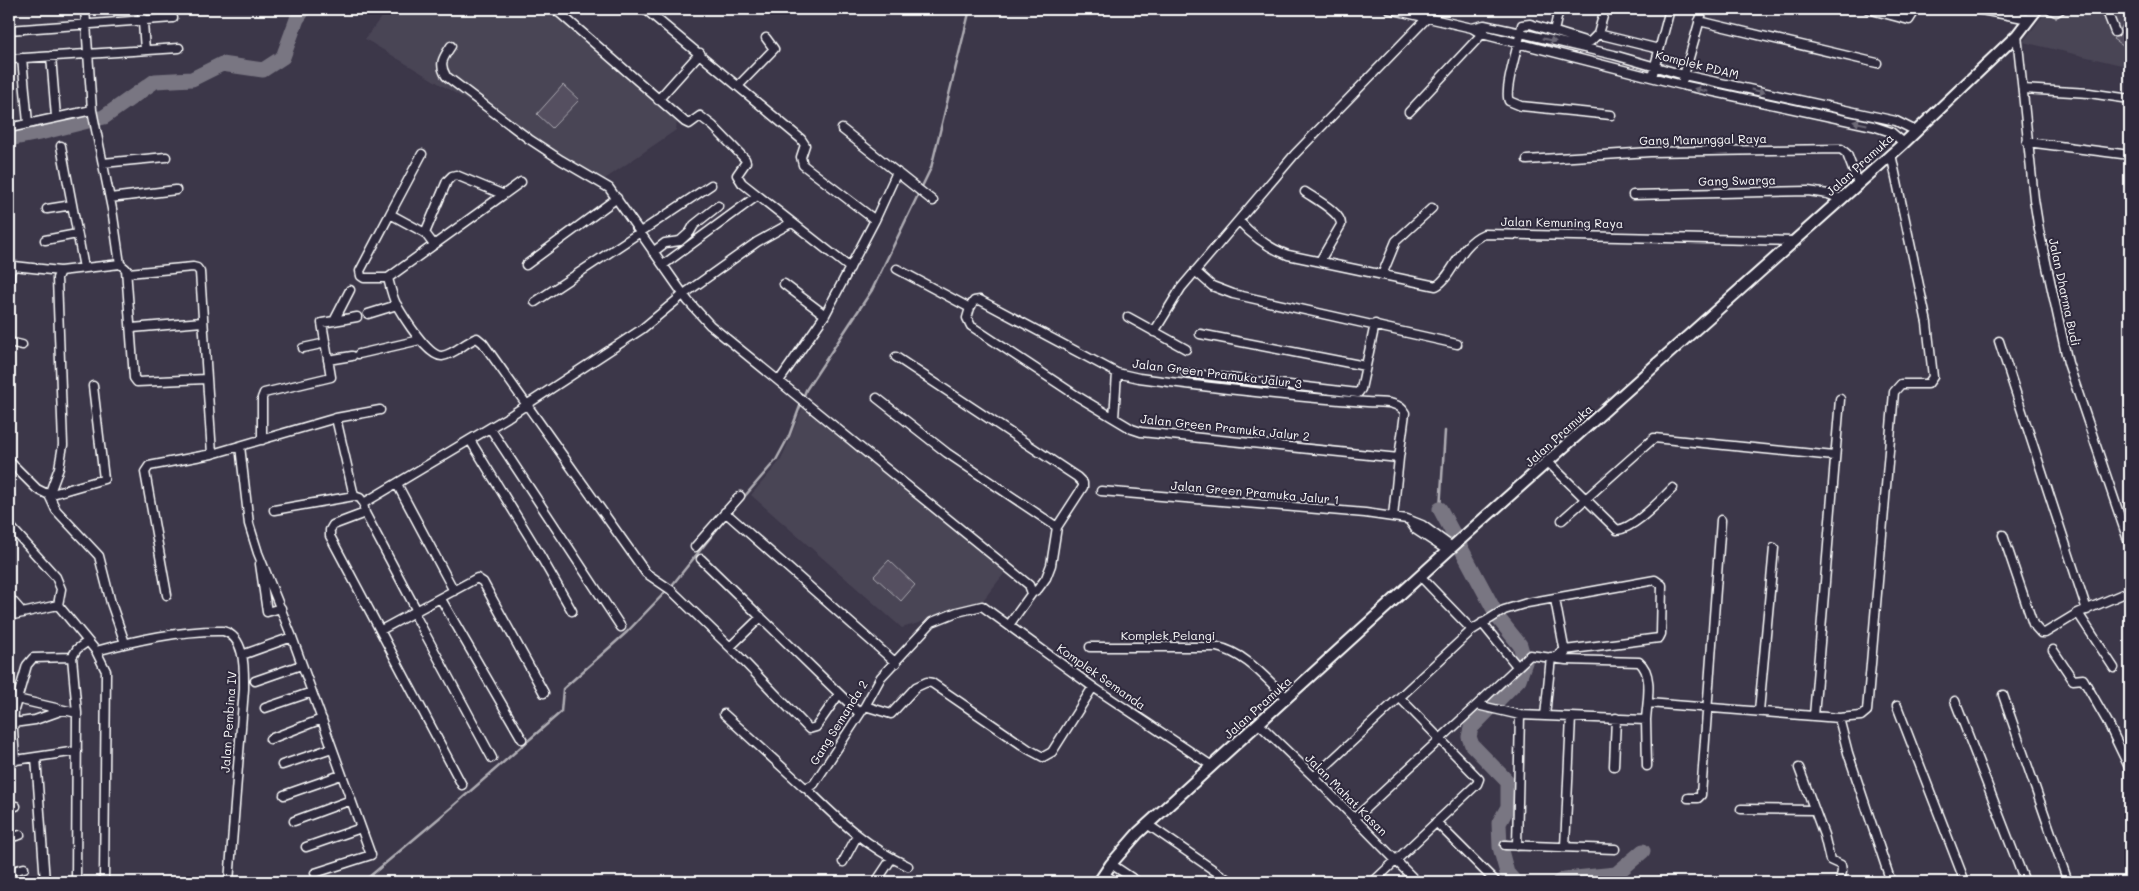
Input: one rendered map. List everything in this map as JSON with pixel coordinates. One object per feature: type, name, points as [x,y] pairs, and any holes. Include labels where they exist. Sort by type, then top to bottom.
[{"type":"main road","name":"Jalan Pramuka","points":[[1101,878],[1147,824],[1454,545],[1904,143],[2017,34],[2037,9]]},
{"type":"street","points":[[85,9],[93,113],[110,198],[120,264],[128,273]]},
{"type":"street","points":[[142,9],[145,50]]},
{"type":"street","points":[[555,9],[688,124],[700,116],[714,126],[745,159],[746,162],[738,172],[738,179],[791,224],[850,268]]},
{"type":"street","points":[[645,9],[801,139],[805,145],[801,161],[809,171],[875,220]]},
{"type":"street","name":"Komplek PDAM","points":[[1389,9],[1472,28],[1482,34],[1652,78],[1873,126],[1891,132],[1904,143]]},
{"type":"street","points":[[1554,31],[1560,9]]},
{"type":"street","points":[[1605,9],[1598,34],[1588,42],[1526,23],[1522,25],[1520,43],[1506,91],[1507,97],[1513,104],[1612,115]]},
{"type":"street","points":[[1652,78],[1670,9]]},
{"type":"street","points":[[1682,85],[1703,9]]},
{"type":"street","points":[[1868,9],[1910,20],[1916,9]]},
{"type":"street","points":[[1976,9],[2029,19]]},
{"type":"street","points":[[2049,9],[2056,12],[2061,9]]},
{"type":"street","points":[[2102,9],[2108,14],[2115,32]]},
{"type":"street","points":[[9,30],[173,18]]},
{"type":"street","points":[[1154,332],[1172,300],[1195,271],[1301,147],[1427,18]]},
{"type":"street","points":[[1699,21],[1877,64]]},
{"type":"street","points":[[1409,112],[1482,34],[1484,25]]},
{"type":"street","name":"Komplek PDAM","points":[[1472,28],[1484,25],[1521,33],[1684,75],[1896,121],[1916,131]]},
{"type":"street","points":[[1598,34],[1659,49]]},
{"type":"street","name":"Jalan Dharma Budi","points":[[2017,34],[2027,142],[2039,230],[2068,363],[2130,546]]},
{"type":"street","points":[[738,85],[774,49],[766,38]]},
{"type":"street","points":[[452,46],[441,62],[446,76],[529,139],[604,185],[617,198],[684,294],[710,325],[1006,565],[1029,585],[1032,593]]},
{"type":"street","points":[[9,59],[89,52],[178,48]]},
{"type":"street","points":[[658,100],[700,53]]},
{"type":"street","points":[[51,56],[56,117]]},
{"type":"street","points":[[22,58],[28,123]]},
{"type":"street","points":[[1725,95],[1727,84]]},
{"type":"street","points":[[2023,89],[2089,93],[2130,99]]},
{"type":"street","points":[[9,128],[56,117],[93,113]]},
{"type":"street","points":[[1891,132],[1896,121]]},
{"type":"street","points":[[842,129],[933,201]]},
{"type":"street","points":[[2027,142],[2130,155]]},
{"type":"street","points":[[62,146],[84,268]]},
{"type":"street","name":"Gang Manunggal Raya","points":[[1527,160],[1650,152],[1840,150],[1847,154],[1858,184]]},
{"type":"street","points":[[422,154],[360,271],[361,276],[364,278],[388,278],[521,182]]},
{"type":"street","points":[[1648,703],[1708,706],[1840,718],[1861,716],[1868,708],[1894,392],[1901,384],[1928,384],[1933,377],[1927,323],[1891,154]]},
{"type":"street","points":[[103,163],[166,157]]},
{"type":"street","points":[[779,381],[825,315],[875,220],[897,172]]},
{"type":"street","points":[[425,233],[447,181],[452,176],[456,175],[502,194]]},
{"type":"street","points":[[535,302],[639,231],[711,185]]},
{"type":"street","points":[[110,198],[176,190]]},
{"type":"street","name":"Gang Swarga","points":[[1633,195],[1808,191],[1828,194],[1841,199]]},
{"type":"street","points":[[1305,192],[1337,214],[1342,221],[1320,261]]},
{"type":"street","points":[[663,265],[757,196]]},
{"type":"street","points":[[526,265],[617,198]]},
{"type":"street","points":[[47,209],[72,205]]},
{"type":"street","points":[[654,252],[665,243],[680,241],[695,225],[718,206]]},
{"type":"street","points":[[1382,275],[1396,241],[1432,208]]},
{"type":"street","points":[[390,214],[425,233],[434,245]]},
{"type":"street","name":"Jalan Kemuning Raya","points":[[1239,221],[1260,241],[1276,251],[1355,270],[1436,286],[1443,281],[1468,245],[1478,236],[1490,233],[1794,241]]},
{"type":"street","points":[[364,503],[526,405],[642,329],[684,294],[757,242],[791,224]]},
{"type":"street","points":[[45,240],[77,234]]},
{"type":"street","points":[[9,288],[10,272],[14,266],[60,271],[120,264]]},
{"type":"street","points":[[128,273],[197,268],[200,276],[212,454]]},
{"type":"street","points":[[897,269],[970,308]]},
{"type":"street","points":[[49,496],[59,468],[62,444],[57,278],[60,271]]},
{"type":"street","points":[[1195,271],[1212,286],[1233,294],[1375,324],[1457,344]]},
{"type":"street","points":[[128,273],[125,276],[132,328],[134,378],[137,382],[206,378]]},
{"type":"street","points":[[388,278],[397,305],[420,340],[433,353],[442,356],[474,339],[479,339],[640,567],[669,588],[730,647],[809,729],[816,727],[839,694]]},
{"type":"street","points":[[784,284],[825,315]]},
{"type":"street","points":[[334,321],[350,290]]},
{"type":"street","name":"Jalan Green Pramuka Jalur 3","points":[[970,308],[974,301],[980,300],[1118,373],[1163,381],[1395,404],[1403,408],[1405,413],[1400,458]]},
{"type":"street","points":[[368,314],[397,305]]},
{"type":"street","name":"Jalan Green Pramuka Jalur 2","points":[[970,308],[967,318],[971,326],[1122,425],[1141,432],[1400,458]]},
{"type":"street","points":[[262,440],[262,398],[264,393],[331,377],[322,322],[356,317]]},
{"type":"street","points":[[1128,317],[1186,349]]},
{"type":"street","points":[[132,328],[202,322]]},
{"type":"street","points":[[1186,373],[1355,393],[1361,389],[1375,324]]},
{"type":"street","points":[[1200,334],[1365,366]]},
{"type":"street","points":[[328,360],[420,340]]},
{"type":"street","points":[[1999,341],[2087,610]]},
{"type":"street","points":[[9,342],[22,346]]},
{"type":"street","points":[[302,348],[326,343]]},
{"type":"street","points":[[896,357],[1081,480],[1083,487],[1058,526],[1051,565],[1046,578],[1038,589],[1032,593],[1009,625]]},
{"type":"street","points":[[1114,418],[1118,373]]},
{"type":"street","points":[[49,496],[104,479],[93,386]]},
{"type":"street","points":[[877,398],[947,452],[1058,526]]},
{"type":"street","points":[[1814,716],[1840,399]]},
{"type":"street","points":[[167,595],[145,472],[146,468],[152,465],[212,454],[336,418],[380,410]]},
{"type":"street","points":[[336,418],[354,496]]},
{"type":"street","points":[[490,428],[621,627]]},
{"type":"street","points":[[1562,520],[1654,438],[1834,456]]},
{"type":"street","points":[[470,440],[572,611]]},
{"type":"street","points":[[240,446],[249,524],[258,553],[292,637],[371,855],[315,873]]},
{"type":"street","points":[[1394,517],[1400,458]]},
{"type":"street","points":[[9,461],[37,489],[49,496],[56,510],[99,556],[111,603],[125,643]]},
{"type":"street","points":[[1548,462],[1615,528],[1620,530],[1638,520],[1673,488]]},
{"type":"street","points":[[397,484],[454,591]]},
{"type":"street","name":"Jalan Green Pramuka Jalur 1","points":[[1102,491],[1355,512],[1394,517],[1407,519],[1422,525],[1454,545]]},
{"type":"street","points":[[274,510],[354,496],[360,498],[364,503],[365,513],[492,758]]},
{"type":"street","points":[[695,546],[728,515],[740,496]]},
{"type":"street","points":[[365,513],[333,525],[330,532],[462,785]]},
{"type":"street","points":[[728,515],[896,663]]},
{"type":"street","points":[[1688,798],[1698,798],[1701,795],[1721,520]]},
{"type":"street","points":[[9,525],[56,577],[61,589],[58,605],[96,651],[106,671],[104,882]]},
{"type":"street","points":[[2004,535],[2033,624],[2037,631],[2045,633],[2078,613],[2130,591]]},
{"type":"street","points":[[1759,711],[1774,548]]},
{"type":"street","points":[[258,553],[267,612],[281,608]]},
{"type":"street","points":[[701,559],[859,713]]},
{"type":"street","points":[[1420,576],[1472,630]]},
{"type":"street","points":[[381,630],[477,578],[483,582],[544,693]]},
{"type":"street","points":[[1314,777],[1472,630],[1504,610],[1655,580],[1662,585],[1661,634],[1659,638],[1565,650],[1552,658]]},
{"type":"street","points":[[9,596],[23,613]]},
{"type":"street","points":[[441,599],[522,739]]},
{"type":"street","points":[[1555,599],[1566,660]]},
{"type":"street","points":[[9,616],[58,605]]},
{"type":"street","name":"Gang Semanda 2","points":[[806,788],[814,784],[865,706],[881,677],[932,622],[942,616],[978,606]]},
{"type":"street","name":"Komplek Semanda","points":[[978,606],[988,609],[1093,687],[1212,766]]},
{"type":"street","points":[[2078,613],[2114,668]]},
{"type":"street","points":[[730,647],[761,617]]},
{"type":"street","points":[[1482,623],[1522,661]]},
{"type":"street","name":"Jalan Pembina IV","points":[[96,651],[125,643],[175,635],[223,632],[230,633],[235,638],[244,665],[244,689],[229,882]]},
{"type":"street","points":[[242,655],[292,637]]},
{"type":"street","points":[[76,882],[77,713],[72,657],[87,642]]},
{"type":"street","name":"Komplek Pelangi","points":[[1090,647],[1217,647],[1228,649],[1238,654],[1287,698]]},
{"type":"street","points":[[2053,650],[2073,680],[2083,679],[2107,721],[2130,769]]},
{"type":"street","points":[[1354,819],[1441,738],[1484,707],[1522,661],[1536,655],[1566,660],[1639,662],[1647,671],[1647,766]]},
{"type":"street","points":[[72,657],[30,660],[17,699],[13,723],[12,761],[77,751]]},
{"type":"street","points":[[1546,716],[1552,658]]},
{"type":"street","points":[[255,681],[301,665]]},
{"type":"street","points":[[865,706],[891,714],[916,686],[927,682],[932,683],[1028,749],[1043,756],[1052,752],[1093,687]]},
{"type":"street","points":[[265,708],[312,692]]},
{"type":"street","points":[[2003,695],[2068,882]]},
{"type":"street","points":[[1373,882],[1477,784],[1479,779],[1400,698]]},
{"type":"street","points":[[17,699],[77,713]]},
{"type":"street","points":[[1956,701],[2025,882]]},
{"type":"street","points":[[1897,706],[1966,882]]},
{"type":"street","points":[[1484,707],[1520,715],[1646,720]]},
{"type":"street","points":[[13,723],[42,718],[63,710]]},
{"type":"street","points":[[724,714],[857,836],[908,866]]},
{"type":"street","points":[[1517,846],[1520,715]]},
{"type":"street","points":[[1565,847],[1571,716]]},
{"type":"street","points":[[1614,766],[1616,718]]},
{"type":"street","points":[[1840,718],[1848,753],[1891,882]]},
{"type":"street","points":[[270,739],[322,719]]},
{"type":"street","name":"Jalan Mahat Kasan","points":[[1259,724],[1417,882]]},
{"type":"street","points":[[282,765],[332,748]]},
{"type":"street","points":[[36,758],[45,882]]},
{"type":"street","points":[[1799,768],[1824,835],[1830,860],[1841,864],[1840,882]]},
{"type":"street","points":[[284,795],[341,775]]},
{"type":"street","points":[[294,821],[350,800]]},
{"type":"street","points":[[1741,809],[1814,810]]},
{"type":"street","points":[[1436,822],[1496,882]]},
{"type":"street","points":[[1147,824],[1231,882]]},
{"type":"street","points":[[306,847],[361,828]]},
{"type":"street","points":[[9,838],[20,835]]},
{"type":"street","points":[[843,862],[857,836]]},
{"type":"street","points":[[1505,845],[1615,849]]},
{"type":"street","points":[[876,882],[892,858]]},
{"type":"street","points":[[1111,864],[1138,882]]},
{"type":"street","points":[[9,872],[24,868]]},
{"type":"street","points":[[1101,878],[1116,882]]},
{"type":"shaded area","points":[[387,9],[549,9],[677,121],[676,130],[602,181],[365,39]]},
{"type":"shaded area","points":[[2048,9],[2130,9],[2130,67],[2023,42]]},
{"type":"shaded area","points":[[2123,25],[2130,30],[2130,51],[2113,39]]},
{"type":"shaded area","points":[[563,85],[579,100],[552,128],[537,114]]},
{"type":"shaded area","points":[[805,402],[1007,570],[980,604],[902,628],[751,495],[781,460]]},
{"type":"shaded area","points":[[889,560],[915,585],[901,601],[874,576]]},
{"type":"waterway","points":[[9,139],[104,117],[155,81],[192,79],[222,64],[263,70],[283,57],[297,19],[304,9]]},
{"type":"waterway","points":[[363,882],[561,712],[563,689],[627,632],[673,584],[776,460],[789,436],[806,390],[872,290],[931,168],[970,9]]},
{"type":"waterway","points":[[1440,509],[1445,431]]},
{"type":"waterway","points":[[1440,509],[1499,619],[1520,645],[1525,662],[1519,679],[1471,728],[1469,737],[1472,745],[1508,782],[1508,807],[1499,823],[1500,847],[1507,873],[1515,882]]},
{"type":"waterway","points":[[1559,882],[1565,879],[1616,874],[1643,851]]},
{"type":"waterway","points":[[313,882],[330,878],[336,882]]}]
